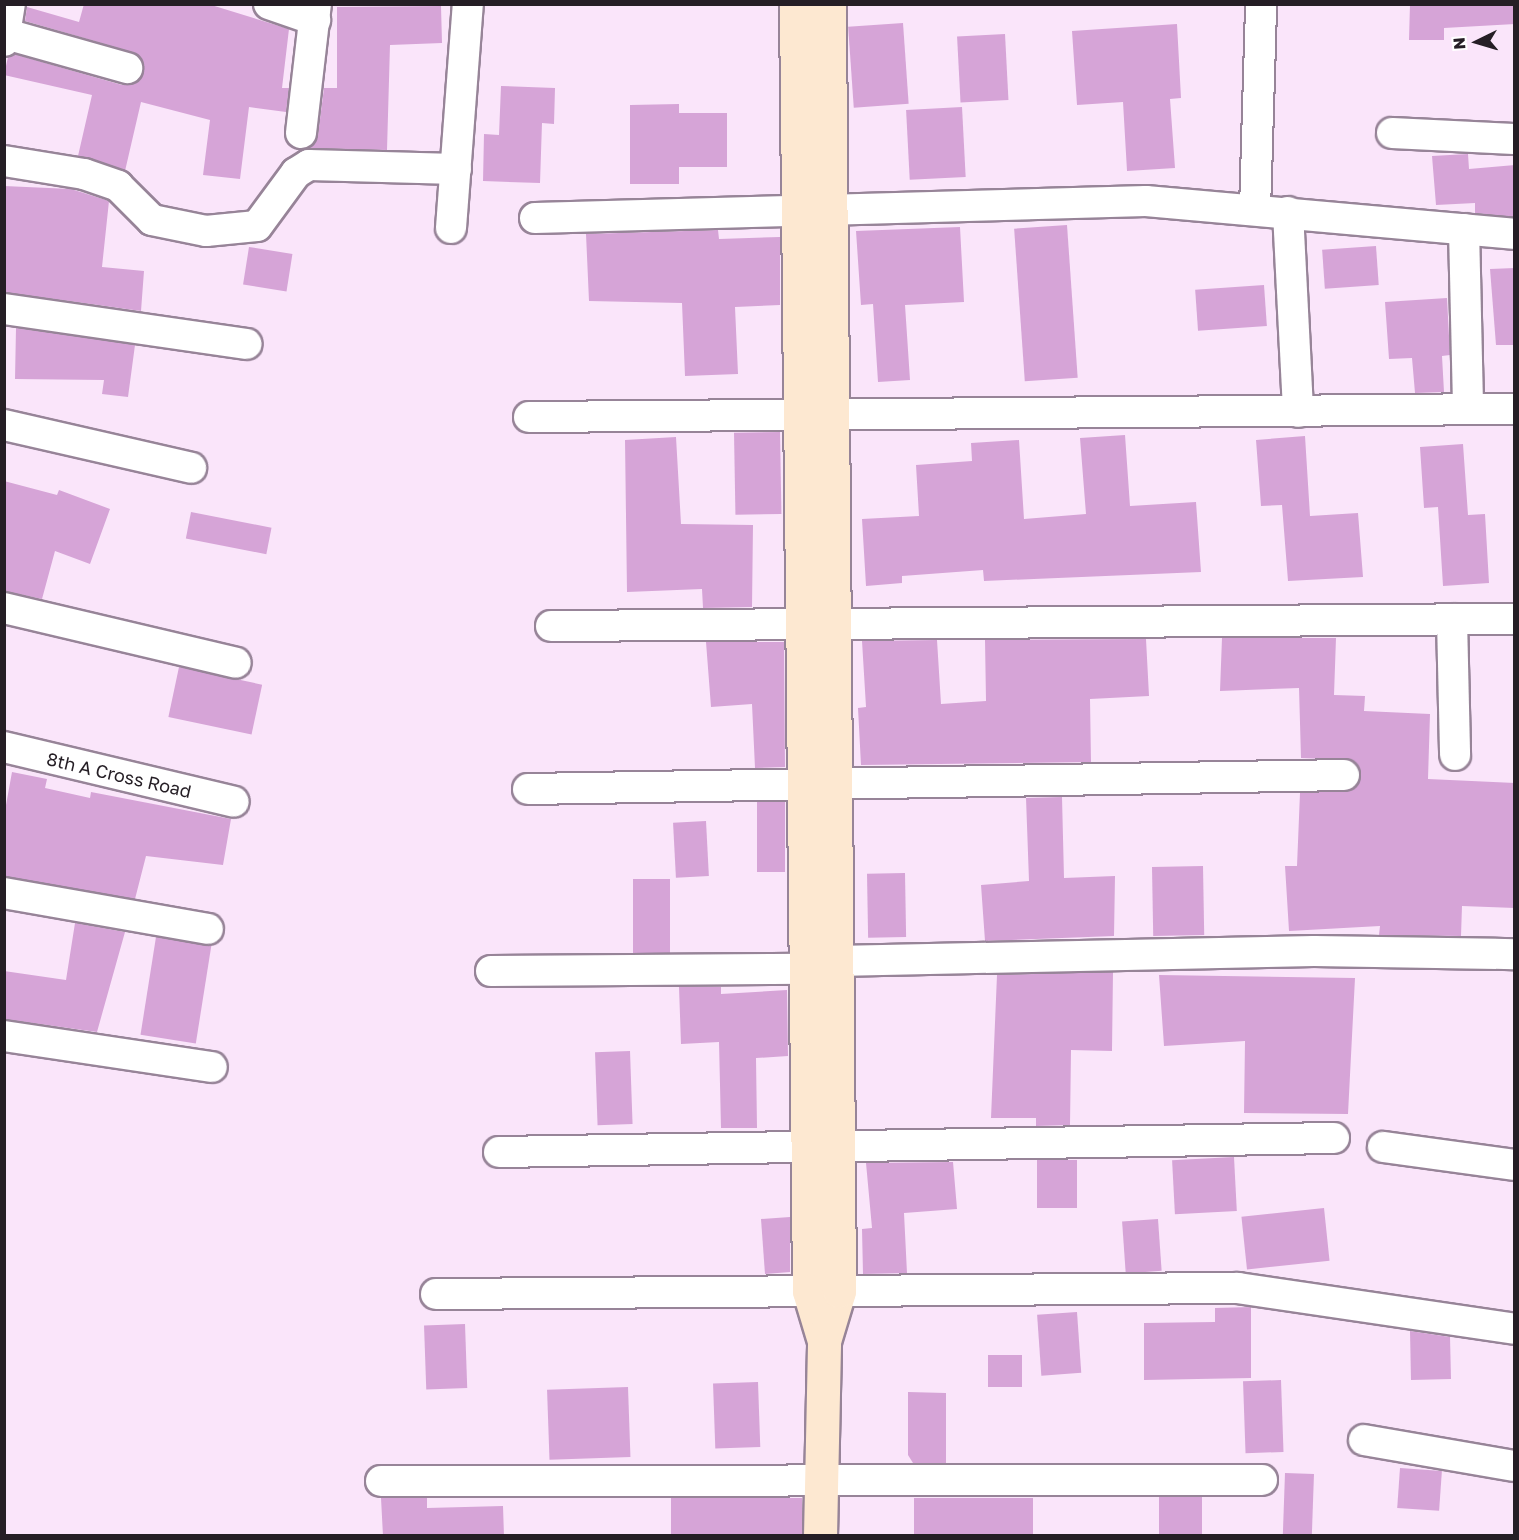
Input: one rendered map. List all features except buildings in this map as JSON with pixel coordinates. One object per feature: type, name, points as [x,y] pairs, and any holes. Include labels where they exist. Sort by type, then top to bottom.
[{"type":"street","points":[[10,4],[5,37],[127,68]]},
{"type":"street","points":[[269,4],[315,12],[301,133]]},
{"type":"street","points":[[451,228],[468,4]]},
{"type":"street","points":[[795,4],[800,415],[818,624]]},
{"type":"street","points":[[820,1536],[824,1291],[818,624],[832,415],[829,4]]},
{"type":"street","points":[[1255,210],[1261,4]]},
{"type":"street","points":[[1392,133],[1515,140]]},
{"type":"street","points":[[4,161],[84,174],[118,186],[152,220],[206,231],[257,226],[296,173],[309,165],[456,169]]},
{"type":"street","points":[[535,218],[1146,201],[1515,234]]},
{"type":"street","points":[[1288,212],[1298,412]]},
{"type":"street","points":[[1464,229],[1468,410]]},
{"type":"street","points":[[4,309],[246,344]]},
{"type":"street","points":[[529,417],[1515,409]]},
{"type":"street","points":[[4,425],[191,468]]},
{"type":"street","points":[[4,608],[236,663]]},
{"type":"street","points":[[1452,619],[1455,755]]},
{"type":"street","points":[[551,626],[1515,619]]},
{"type":"street","name":"8th A Cross Road","points":[[4,747],[234,802]]},
{"type":"street","points":[[528,789],[1344,775]]},
{"type":"street","points":[[4,893],[208,929]]},
{"type":"street","points":[[490,971],[821,965],[1314,951],[1515,954]]},
{"type":"street","points":[[4,1036],[212,1067]]},
{"type":"street","points":[[499,1152],[1334,1138]]},
{"type":"street","points":[[1383,1147],[1515,1165]]},
{"type":"street","points":[[436,1294],[1238,1288],[1515,1329]]},
{"type":"street","points":[[1364,1440],[1515,1466]]},
{"type":"street","points":[[381,1481],[820,1477],[1262,1479]]}]
